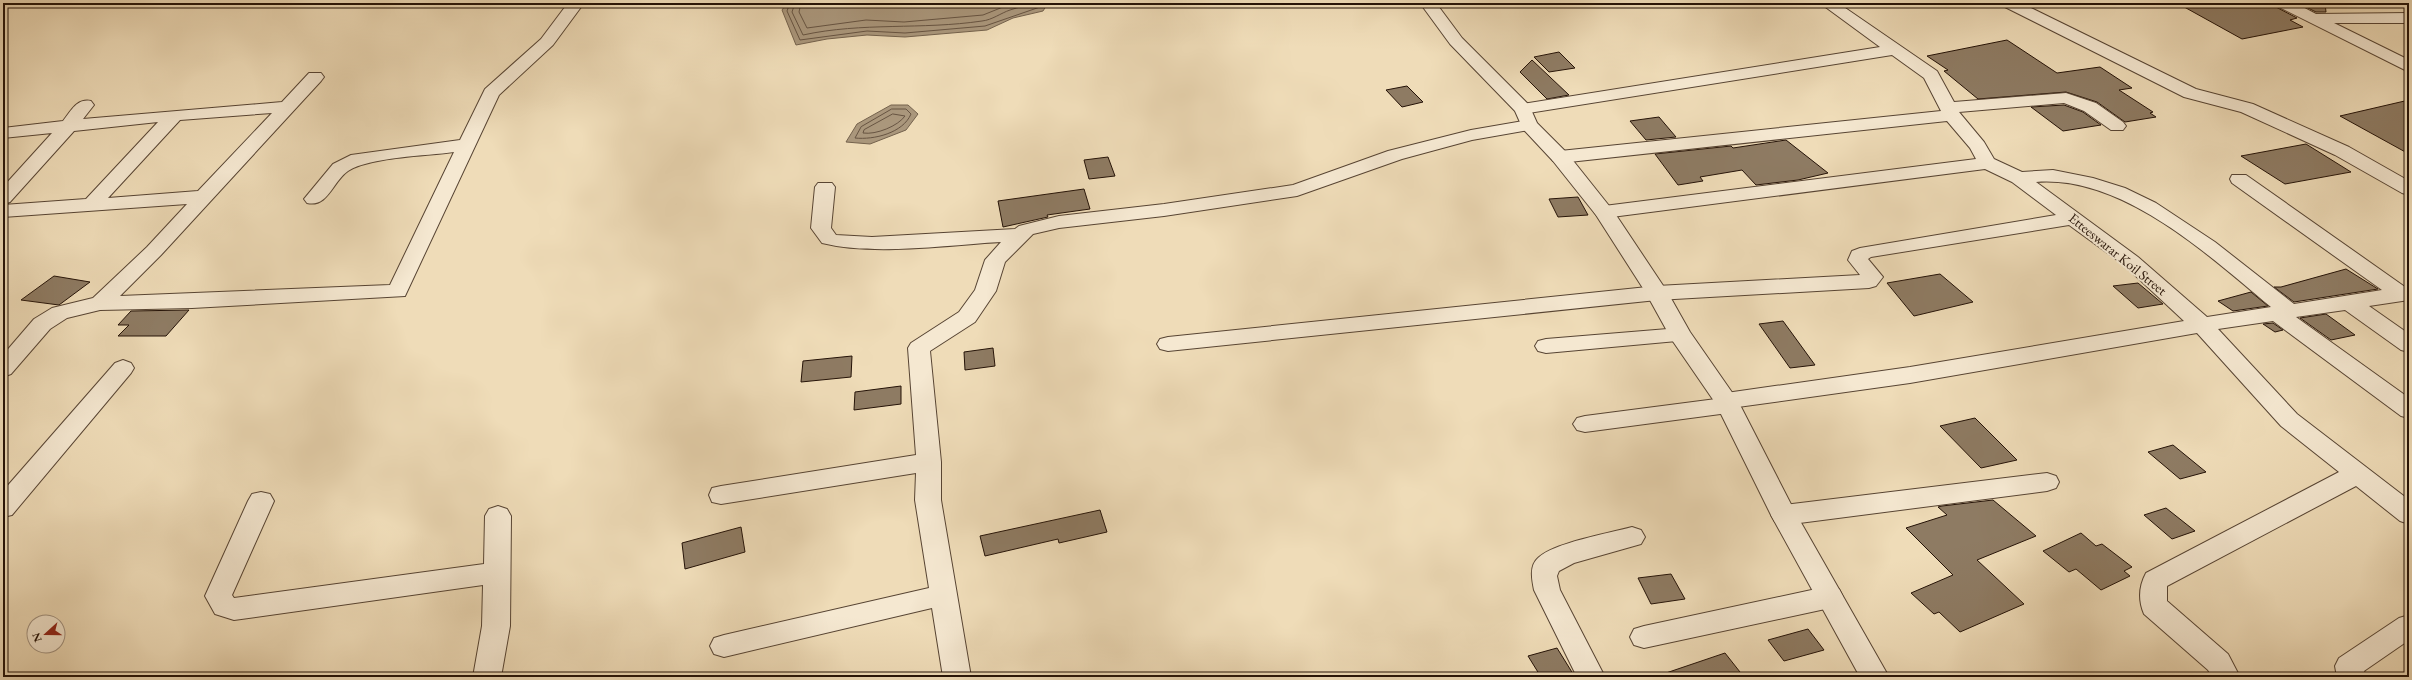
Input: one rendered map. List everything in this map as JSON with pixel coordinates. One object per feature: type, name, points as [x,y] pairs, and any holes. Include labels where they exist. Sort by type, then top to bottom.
[{"type":"street","points":[[3,369],[42,324],[60,313],[100,303],[192,301],[398,291],[491,93],[547,42],[576,3]]},
{"type":"street","points":[[1428,3],[1456,41],[1526,117],[1604,212],[1657,293],[1680,335],[1727,403],[1784,515],[1875,677]]},
{"type":"street","points":[[1604,212],[1987,163],[1978,146],[1950,112],[1931,76],[1828,3]]},
{"type":"street","points":[[2282,3],[2409,67]]},
{"type":"street","points":[[2015,4],[2190,93],[2246,108],[2342,151],[2409,189]]},
{"type":"street","points":[[2313,18],[2409,18]]},
{"type":"street","points":[[957,677],[928,500],[929,462],[919,348],[966,317],[985,291],[995,260],[1026,230],[1059,222],[1164,210],[1297,190],[1395,154],[1471,135],[1526,117],[1893,50]]},
{"type":"street","points":[[100,303],[154,251],[285,107],[315,77]]},
{"type":"street","points":[[1560,157],[2066,98],[2090,107],[2117,126]]},
{"type":"street","points":[[3,198],[69,126],[85,105]]},
{"type":"street","points":[[3,132],[175,115],[285,107]]},
{"type":"street","points":[[92,204],[175,115]]},
{"type":"street","points":[[314,199],[340,168],[358,159],[466,145]]},
{"type":"street","name":"Etteeswarar Koil Street","points":[[1987,163],[2019,178],[2131,261],[2202,325],[2289,420],[2409,514]]},
{"type":"street","points":[[2019,178],[2051,176],[2072,178],[2122,192],[2140,202],[2214,251],[2282,312],[2409,410]]},
{"type":"street","points":[[2239,179],[2407,293]]},
{"type":"street","points":[[825,187],[821,228],[829,239],[846,243],[872,243],[1020,235]]},
{"type":"street","points":[[3,211],[202,197]]},
{"type":"street","points":[[1168,344],[1657,293],[1869,281],[1873,277],[1858,260],[1859,255],[1867,252],[2074,218]]},
{"type":"street","points":[[1585,424],[1910,375],[2202,325],[2407,293]]},
{"type":"street","points":[[2349,302],[2409,345]]},
{"type":"street","points":[[1546,346],[1680,335]]},
{"type":"street","points":[[3,508],[123,368]]},
{"type":"street","points":[[721,495],[929,462]]},
{"type":"street","points":[[2226,677],[2218,662],[2154,606],[2153,592],[2155,580],[2357,474]]},
{"type":"street","points":[[1784,515],[2047,482]]},
{"type":"street","points":[[261,501],[218,596],[225,606],[234,609],[497,573]]},
{"type":"street","points":[[487,677],[496,626],[498,516]]},
{"type":"street","points":[[1591,677],[1546,590],[1544,576],[1547,565],[1566,555],[1632,537]]},
{"type":"street","points":[[724,646],[943,595]]},
{"type":"street","points":[[1644,637],[1830,597]]},
{"type":"street","points":[[2353,677],[2349,672],[2349,666],[2409,626]]},
{"type":"water","points":[[787,3],[1048,3],[1043,11],[1013,18],[987,30],[905,37],[867,35],[827,39],[796,45],[782,10]]},
{"type":"water","points":[[891,105],[908,105],[918,114],[906,130],[870,144],[846,142],[857,124]]},
{"type":"building","points":[[2177,3],[2274,3],[2276,7],[2297,18],[2290,20],[2303,27],[2242,39]]},
{"type":"building","points":[[2298,3],[2325,3],[2326,12],[2316,12]]},
{"type":"building","points":[[2007,40],[2057,73],[2100,67],[2132,88],[2119,90],[2153,112],[2150,113],[2156,117],[2125,122],[2097,102],[2066,92],[1978,99],[1944,71],[1948,70],[1927,56]]},
{"type":"building","points":[[1559,52],[1575,68],[1549,72],[1534,57]]},
{"type":"building","points":[[1532,60],[1569,95],[1547,99],[1520,72]]},
{"type":"building","points":[[1407,86],[1423,102],[1402,107],[1386,90]]},
{"type":"building","points":[[2409,100],[2409,154],[2340,116]]},
{"type":"building","points":[[2064,105],[2083,112],[2101,125],[2063,131],[2031,107]]},
{"type":"building","points":[[1659,117],[1676,137],[1646,140],[1630,121]]},
{"type":"building","points":[[1786,140],[1828,173],[1798,180],[1756,185],[1742,170],[1700,177],[1703,181],[1678,185],[1655,154],[1731,146],[1733,148]]},
{"type":"building","points":[[2306,144],[2351,172],[2285,184],[2241,156]]},
{"type":"building","points":[[1108,157],[1115,176],[1089,179],[1084,160]]},
{"type":"building","points":[[1084,189],[1090,209],[1047,215],[1048,217],[1003,227],[998,201]]},
{"type":"building","points":[[1578,197],[1588,215],[1558,217],[1549,199]]},
{"type":"building","points":[[2346,269],[2378,289],[2294,302],[2274,287],[2281,287]]},
{"type":"building","points":[[1940,274],[1973,302],[1914,316],[1887,283]]},
{"type":"building","points":[[54,276],[90,282],[59,305],[21,300]]},
{"type":"building","points":[[2138,283],[2163,304],[2138,308],[2113,286]]},
{"type":"building","points":[[2251,292],[2268,306],[2233,311],[2218,301]]},
{"type":"building","points":[[189,310],[166,336],[118,336],[129,325],[118,325],[131,311]]},
{"type":"building","points":[[2326,314],[2355,335],[2331,340],[2300,318]]},
{"type":"building","points":[[1783,321],[1815,365],[1790,368],[1759,324]]},
{"type":"building","points":[[2273,323],[2283,330],[2275,332],[2263,324]]},
{"type":"building","points":[[993,348],[995,366],[965,370],[964,352]]},
{"type":"building","points":[[852,356],[851,377],[801,382],[803,361]]},
{"type":"building","points":[[901,386],[901,404],[854,410],[855,392]]},
{"type":"building","points":[[1975,418],[2017,460],[1981,468],[1940,426]]},
{"type":"building","points":[[2173,445],[2206,472],[2180,479],[2148,452]]},
{"type":"building","points":[[1993,500],[2036,536],[1977,560],[2024,604],[1960,632],[1939,612],[1934,614],[1911,593],[1953,575],[1906,528],[1947,515],[1938,507]]},
{"type":"building","points":[[2166,508],[2195,531],[2172,539],[2144,515]]},
{"type":"building","points":[[1100,510],[1107,532],[1059,543],[1058,539],[985,556],[980,536]]},
{"type":"building","points":[[741,527],[745,552],[685,569],[682,543]]},
{"type":"building","points":[[2081,533],[2096,546],[2102,544],[2132,567],[2124,571],[2130,576],[2101,590],[2076,569],[2069,572],[2043,551]]},
{"type":"building","points":[[1671,574],[1685,599],[1651,604],[1638,578]]},
{"type":"building","points":[[1808,629],[1824,650],[1784,661],[1768,640]]},
{"type":"building","points":[[1557,648],[1575,677],[1541,677],[1528,656]]},
{"type":"building","points":[[1725,653],[1740,672],[1726,677],[1664,677],[1663,674]]}]
